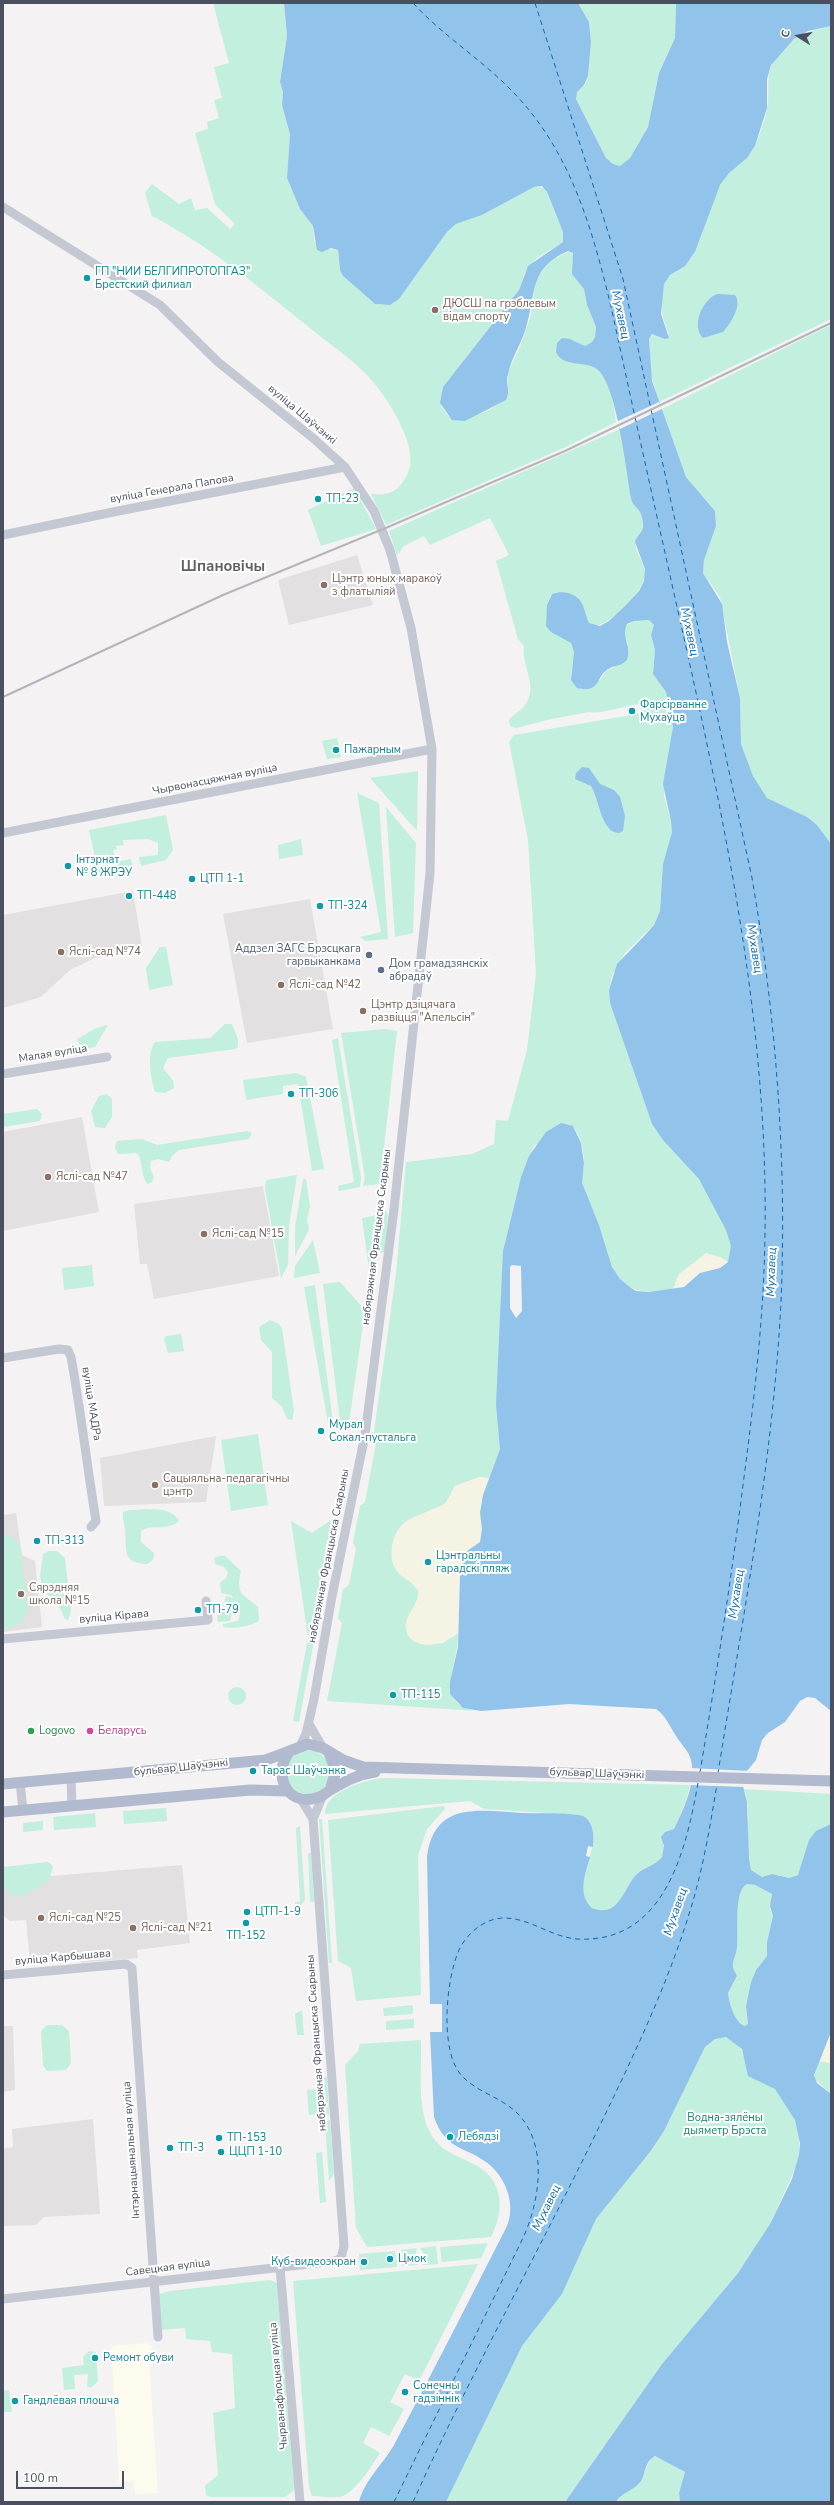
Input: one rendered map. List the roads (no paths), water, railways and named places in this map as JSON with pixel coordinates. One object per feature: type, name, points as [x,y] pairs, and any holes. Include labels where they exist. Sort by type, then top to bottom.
[{"type":"main road","name":"бульвар Шаўчэнкі","points":[[3,1784],[266,1760],[308,1744],[326,1750],[363,1767],[395,1770],[831,1781]]},
{"type":"main road","points":[[326,1750],[336,1771],[327,1792]]},
{"type":"main road","points":[[290,1751],[281,1766],[283,1784],[288,1791],[300,1798]]},
{"type":"main road","name":"бульвар Шаўчэнкі","points":[[300,1798],[308,1800],[365,1774],[395,1770]]},
{"type":"main road","points":[[3,1812],[250,1790],[288,1791]]},
{"type":"street","name":"вуліца Шаўчэнкі","points":[[3,207],[160,306],[218,362],[313,438],[345,467],[374,511],[400,580],[413,634],[432,749]]},
{"type":"street","name":"вуліца Генерала Папова","points":[[3,535],[345,467]]},
{"type":"street","name":"Чырвонасцяжная вуліца","points":[[3,833],[432,749]]},
{"type":"street","name":"набярэжная Францыска Скарыны","points":[[300,1746],[308,1724],[332,1596],[365,1435],[386,1272],[430,873],[432,749]]},
{"type":"street","name":"Малая вуліца","points":[[3,1074],[107,1057]]},
{"type":"street","name":"вуліца МАДРа","points":[[3,1358],[59,1349],[68,1350],[71,1357],[80,1405],[96,1521],[91,1527]]},
{"type":"street","name":"вуліца Кірава","points":[[3,1638],[208,1620],[206,1602]]},
{"type":"street","points":[[308,1724],[326,1750]]},
{"type":"street","points":[[71,1778],[72,1806]]},
{"type":"street","points":[[20,1782],[23,1810]]},
{"type":"street","name":"набярэжная Францыска Скарыны","points":[[313,1819],[327,1792]]},
{"type":"street","name":"набярэжная Францыска Скарыны","points":[[300,1798],[313,1819],[344,2249],[341,2258],[335,2261]]},
{"type":"street","name":"вуліца Карбышава","points":[[3,1975],[126,1964]]},
{"type":"street","name":"Інтэрнацыянальная вуліца","points":[[126,1964],[132,1968],[134,1982],[158,2337]]},
{"type":"street","name":"Савецкая вуліца","points":[[3,2299],[335,2261]]},
{"type":"street","name":"Чырванафлоцкая вуліца","points":[[280,2268],[300,2502]]},
{"type":"water","name":"Мухавец","points":[[284,3],[578,3],[589,22],[591,42],[588,76],[584,85],[577,92],[576,99],[606,158],[613,164],[620,166],[630,158],[648,127],[659,73],[675,38],[676,3],[831,3],[831,26],[808,31],[794,39],[771,65],[767,79],[767,108],[755,146],[747,158],[729,173],[720,185],[695,252],[685,266],[670,275],[664,284],[661,314],[669,338],[665,339],[652,334],[649,339],[652,381],[686,477],[715,511],[716,526],[704,560],[703,573],[722,604],[727,642],[740,698],[741,744],[753,776],[767,798],[807,817],[817,825],[831,844],[831,1711],[815,1698],[807,1697],[800,1701],[785,1722],[768,1733],[762,1740],[756,1760],[747,1771],[743,1786],[747,1802],[749,1859],[751,1870],[762,1877],[772,1874],[789,1878],[798,1875],[809,1840],[816,1831],[831,1824],[831,2032],[814,2075],[817,2083],[831,2094],[831,2502],[680,2502],[679,2493],[685,2472],[655,2456],[647,2464],[641,2481],[616,2502],[565,2502],[662,2364],[738,2273],[770,2224],[792,2179],[799,2155],[800,2143],[795,2120],[775,2089],[748,2076],[742,2049],[726,2037],[715,2039],[705,2047],[664,2131],[650,2152],[596,2219],[562,2294],[522,2346],[446,2502],[359,2502],[361,2494],[369,2480],[394,2445],[436,2364],[506,2228],[510,2210],[508,2192],[499,2175],[486,2162],[449,2141],[439,2128],[434,2117],[430,2032],[442,2032],[442,2004],[430,2004],[427,1857],[431,1839],[439,1826],[449,1818],[462,1813],[491,1811],[583,1816],[587,1819],[591,1826],[593,1847],[588,1846],[586,1856],[590,1857],[584,1877],[583,1890],[587,1902],[592,1908],[601,1910],[608,1909],[619,1901],[636,1875],[662,1857],[664,1846],[661,1837],[665,1832],[674,1829],[689,1794],[691,1784],[692,1766],[689,1754],[665,1718],[656,1709],[569,1704],[481,1711],[463,1708],[450,1694],[450,1682],[458,1647],[460,1575],[467,1551],[480,1542],[482,1529],[480,1513],[483,1495],[500,1449],[496,1404],[503,1251],[521,1177],[529,1156],[546,1132],[561,1123],[573,1126],[581,1143],[584,1163],[582,1183],[599,1225],[612,1267],[620,1279],[636,1291],[649,1292],[684,1287],[700,1273],[720,1268],[728,1262],[731,1246],[726,1230],[699,1179],[663,1140],[652,1124],[610,1003],[609,990],[617,964],[654,925],[660,911],[663,864],[672,832],[663,784],[673,727],[666,692],[653,674],[655,650],[651,635],[654,625],[649,620],[634,621],[627,624],[625,633],[628,651],[627,660],[605,671],[594,686],[585,689],[577,688],[571,680],[574,652],[571,643],[551,632],[546,626],[547,605],[552,594],[560,592],[574,595],[581,601],[589,623],[600,626],[609,621],[639,591],[644,581],[645,569],[635,542],[643,527],[642,518],[631,498],[620,431],[611,394],[605,380],[599,371],[594,367],[564,360],[559,357],[556,352],[557,343],[562,338],[570,339],[585,346],[592,342],[595,337],[596,327],[587,305],[584,289],[572,274],[573,253],[568,251],[555,258],[546,266],[540,275],[533,295],[525,331],[509,368],[507,377],[508,394],[506,400],[465,421],[452,420],[440,403],[443,387],[519,290],[528,266],[563,242],[563,232],[547,192],[542,186],[534,187],[482,215],[456,224],[447,232],[399,299],[390,305],[375,304],[343,276],[340,270],[338,250],[331,248],[322,252],[317,250],[313,226],[300,209],[287,178],[290,134],[282,105],[283,92],[280,82],[287,36]],"holes":[[[747,1884],[755,1885],[772,1894],[770,1906],[773,1916],[767,1942],[767,1956],[756,1970],[751,1982],[746,2006],[748,2024],[745,2026],[735,2017],[728,1993],[737,1976],[733,1965],[737,1949],[738,1903],[743,1888]]]},
{"type":"water","points":[[717,294],[735,295],[737,299],[737,309],[723,332],[703,338],[698,327],[698,320],[703,307],[712,297]]},
{"type":"water","points":[[582,767],[589,768],[600,784],[614,790],[620,797],[625,816],[623,831],[619,833],[608,827],[601,814],[591,786],[575,779],[576,773]]},
{"type":"railway","points":[[3,697],[223,595],[388,527],[565,451],[831,323]]},
{"type":"place","name":"ГП \"НИИ БЕЛГИПРОТОПГАЗ\" Брестский филиал","points":[[87,278]]},
{"type":"place","name":"ДЮСШ па грэблевым відам спорту","points":[[435,310]]},
{"type":"place","name":"ТП-23","points":[[318,499]]},
{"type":"place","name":"Цэнтр юных маракоў з флатыліяй","points":[[324,585]]},
{"type":"place","name":"Фарсірванне Мухаўца","points":[[632,711]]},
{"type":"place","name":"Пажарным","points":[[336,750]]},
{"type":"place","name":"Інтэрнат № 8 ЖРЭУ","points":[[68,866]]},
{"type":"place","name":"ЦТП 1-1","points":[[192,879]]},
{"type":"place","name":"ТП-448","points":[[129,896]]},
{"type":"place","name":"ТП-324","points":[[320,906]]},
{"type":"place","name":"Яслі-сад №74","points":[[61,952]]},
{"type":"place","name":"Аддзел ЗАГС Брэсцкага гарвыканкама","points":[[369,955]]},
{"type":"place","name":"Дом грамадзянскіх абрадаў","points":[[381,970]]},
{"type":"place","name":"Яслі-сад №42","points":[[281,985]]},
{"type":"place","name":"Цэнтр дзіцячага развіцця \"Апельсін\"","points":[[363,1011]]},
{"type":"place","name":"ТП-306","points":[[291,1094]]},
{"type":"place","name":"Яслі-сад №47","points":[[48,1177]]},
{"type":"place","name":"Яслі-сад №15","points":[[204,1234]]},
{"type":"place","name":"Мурал Сокал-пустальга","points":[[321,1431]]},
{"type":"place","name":"Сацыяльна-педагагічны цэнтр","points":[[155,1485]]},
{"type":"place","name":"ТП-313","points":[[37,1541]]},
{"type":"place","name":"Цэнтральны гарадскі пляж","points":[[428,1562]]},
{"type":"place","name":"Сярэдняя школа №15","points":[[21,1594]]},
{"type":"place","name":"ТП-79","points":[[198,1610]]},
{"type":"place","name":"ТП-115","points":[[393,1695]]},
{"type":"place","name":"Logovo","points":[[31,1731]]},
{"type":"place","name":"Беларусь","points":[[90,1731]]},
{"type":"place","name":"Тарас Шаўчэнка","points":[[253,1771]]},
{"type":"place","name":"ЦТП-1-9","points":[[247,1912]]},
{"type":"place","name":"Яслі-сад №25","points":[[41,1918]]},
{"type":"place","name":"ТП-152","points":[[246,1923]]},
{"type":"place","name":"Яслі-сад №21","points":[[133,1928]]},
{"type":"place","name":"Лебядзі","points":[[450,2137]]},
{"type":"place","name":"ТП-153","points":[[219,2138]]},
{"type":"place","name":"ТП-3","points":[[170,2148]]},
{"type":"place","name":"ЦЦП 1-10","points":[[221,2152]]},
{"type":"place","name":"Цмок","points":[[390,2259]]},
{"type":"place","name":"Куб-видеоэкран","points":[[364,2262]]},
{"type":"place","name":"Ремонт обуви","points":[[95,2358]]},
{"type":"place","name":"Сонечны гадзіннік","points":[[405,2392]]},
{"type":"place","name":"Гандлёвая плошча","points":[[15,2401]]},
{"type":"district","name":"Шпановічы","points":[[223,567]]},
{"type":"park label","name":"Водна-зялёны дыяметр Брэста","points":[[725,2124]]}]
